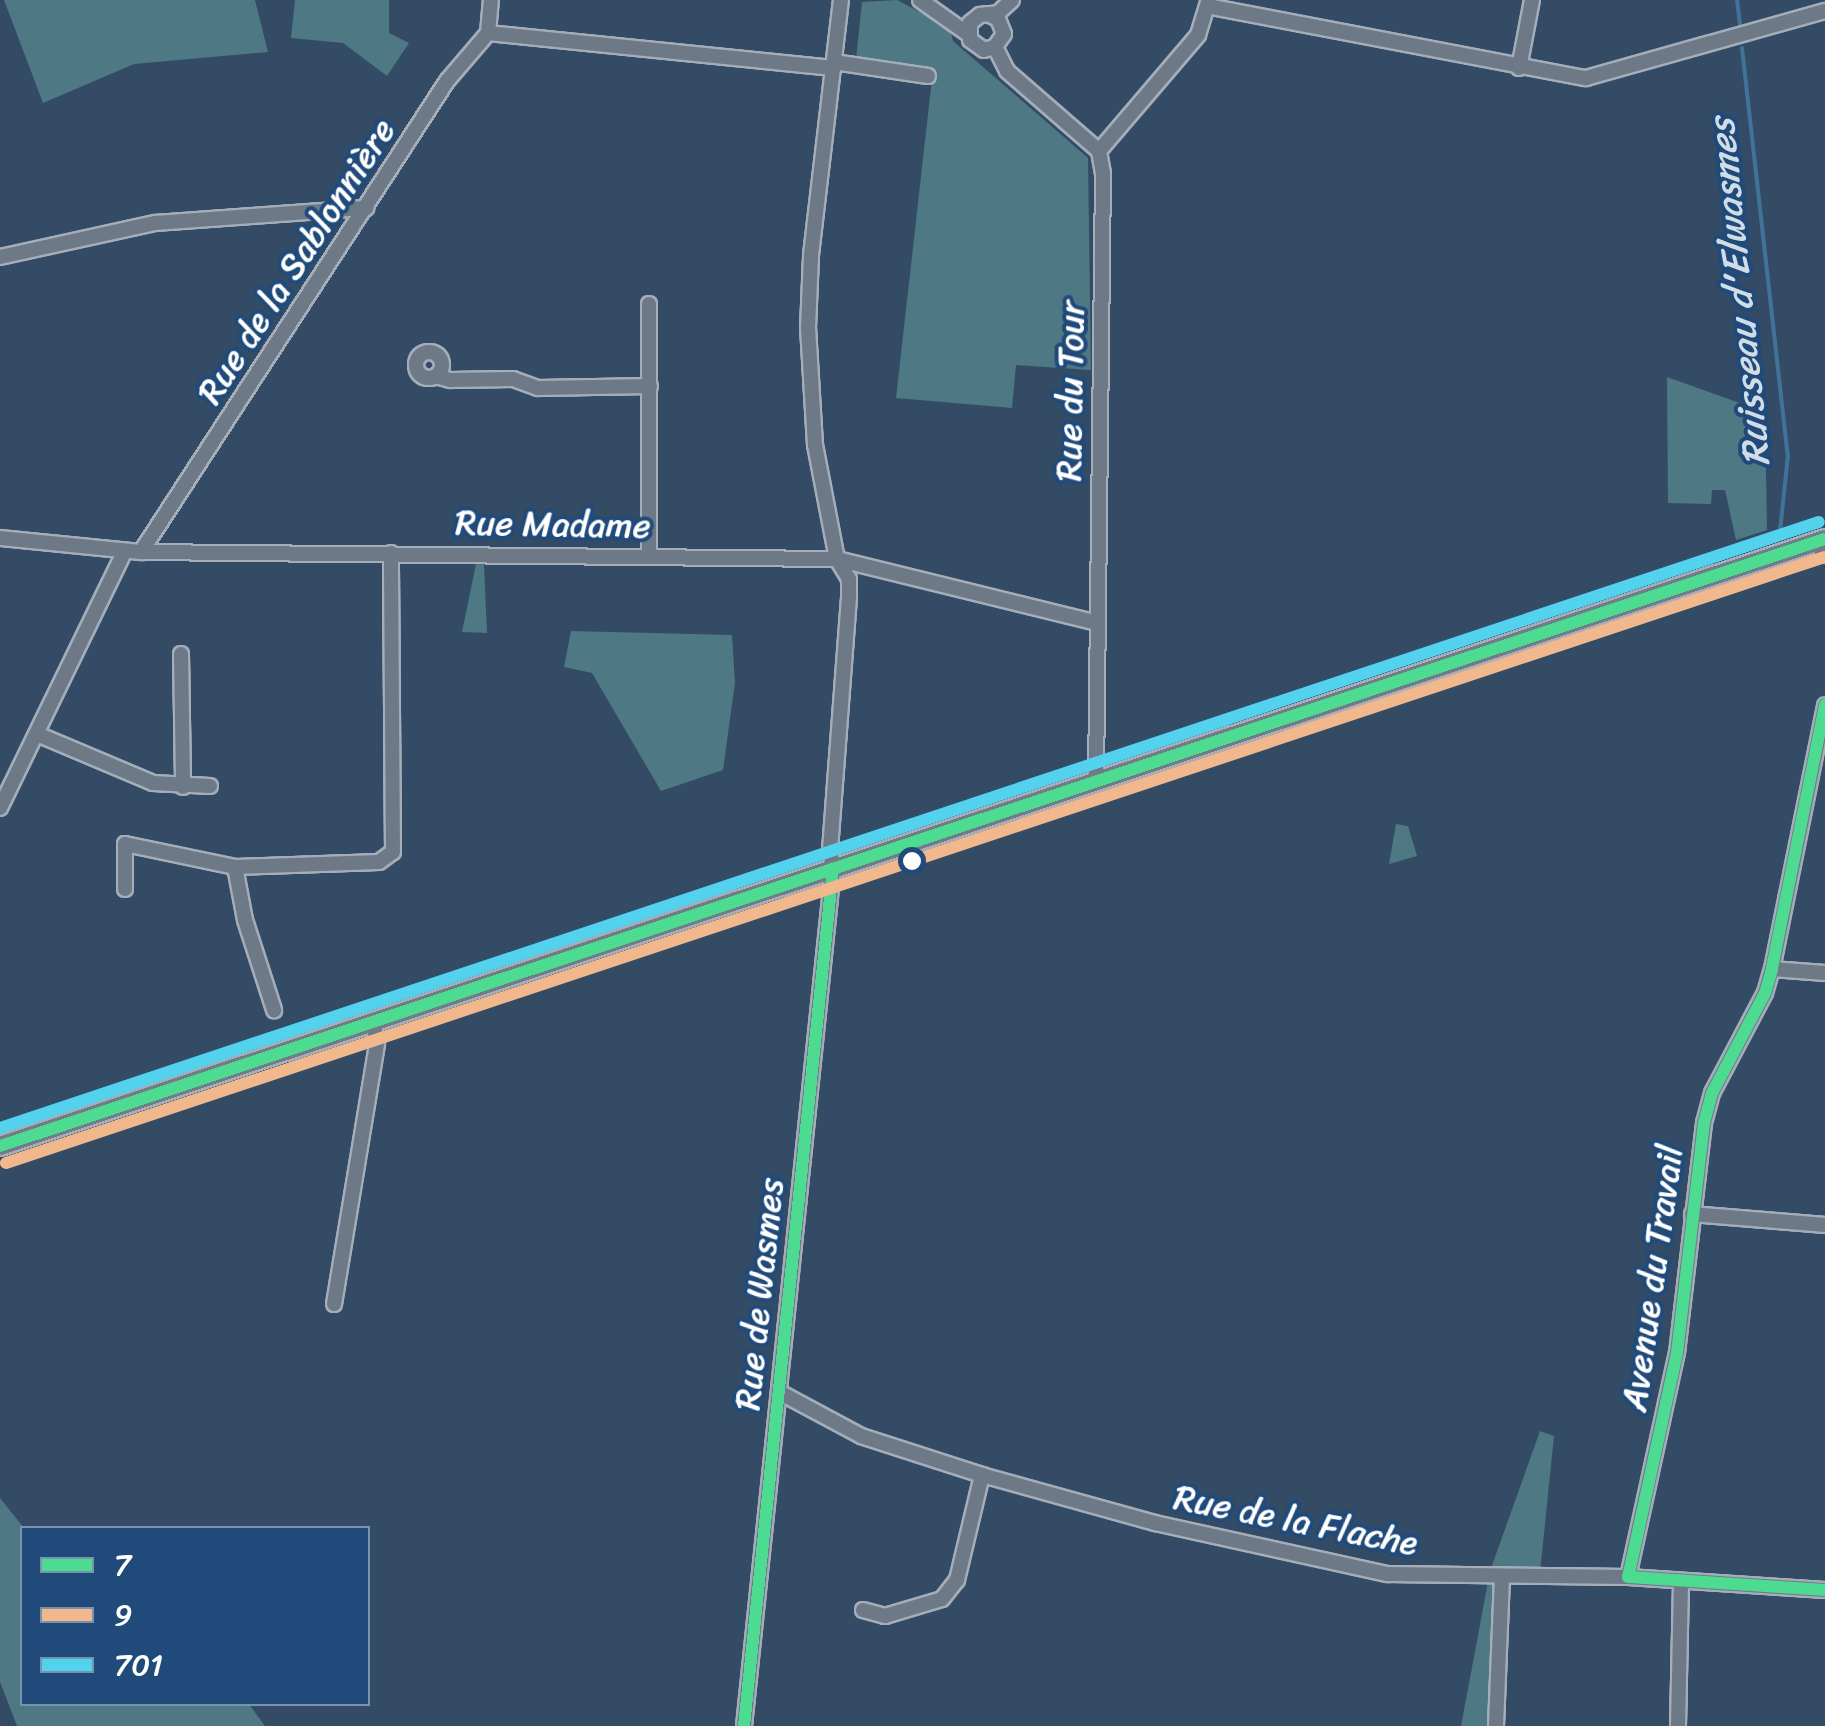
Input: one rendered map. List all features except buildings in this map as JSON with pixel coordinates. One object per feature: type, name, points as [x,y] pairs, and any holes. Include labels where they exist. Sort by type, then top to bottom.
[{"type":"main road","points":[[0,1146],[1609,610],[1822,545]]},
{"type":"street","points":[[491,0],[488,33],[928,76]]},
{"type":"street","name":"Rue de Wasmes","points":[[744,1726],[833,869],[830,850],[850,596],[849,579],[837,559],[815,445],[808,312],[841,0]]},
{"type":"street","points":[[920,0],[970,27],[978,48],[1099,151],[1198,35],[1208,3],[1570,78],[1609,75],[1825,11]]},
{"type":"street","points":[[970,27],[1013,0]]},
{"type":"street","points":[[995,47],[1013,0]]},
{"type":"street","points":[[1519,68],[1532,0]]},
{"type":"street","points":[[988,14],[1004,28]]},
{"type":"street","name":"Rue de la Sablonnière","points":[[0,808],[133,552],[366,208],[447,80],[488,33]]},
{"type":"street","points":[[978,48],[995,47]]},
{"type":"street","points":[[995,47],[1007,71]]},
{"type":"street","name":"Rue du Tour","points":[[1096,781],[1102,173],[1099,151]]},
{"type":"street","points":[[0,257],[155,224],[366,208]]},
{"type":"street","points":[[649,304],[649,555]]},
{"type":"street","points":[[436,376],[450,380],[514,379],[538,388],[650,386]]},
{"type":"street","name":"Rue Madame","points":[[0,538],[133,552],[837,559],[1097,623]]},
{"type":"street","points":[[126,889],[125,844],[235,867],[379,862],[394,852],[391,553]]},
{"type":"street","points":[[181,654],[183,787]]},
{"type":"street","name":"Avenue du Travail","points":[[1628,1577],[1677,1354],[1692,1214],[1712,1093],[1764,993],[1772,969],[1825,705]]},
{"type":"street","points":[[37,734],[153,784],[210,786]]},
{"type":"street","points":[[235,867],[245,920],[274,1010]]},
{"type":"street","points":[[1772,969],[1825,973]]},
{"type":"street","points":[[334,1304],[377,1042],[373,1022]]},
{"type":"street","points":[[1692,1214],[1825,1225]]},
{"type":"street","name":"Rue de la Flache","points":[[779,1392],[862,1436],[982,1475],[1154,1524],[1376,1572],[1409,1577],[1628,1577],[1825,1590]]},
{"type":"street","points":[[863,1610],[885,1616],[942,1599],[958,1580],[982,1475]]},
{"type":"street","points":[[1496,1726],[1502,1576]]},
{"type":"street","points":[[1678,1726],[1680,1581]]},
{"type":"green space","points":[[4,0],[255,0],[268,52],[134,64],[43,103]]},
{"type":"green space","points":[[295,0],[389,0],[389,33],[409,43],[387,76],[343,43],[291,38]]},
{"type":"green space","points":[[897,0],[950,28],[953,41],[1088,158],[1091,370],[1016,365],[1012,408],[896,398],[933,70],[856,60],[862,2]]},
{"type":"green space","points":[[1667,377],[1765,412],[1767,530],[1736,540],[1725,490],[1712,490],[1711,504],[1668,503]]},
{"type":"green space","points":[[476,564],[484,564],[487,633],[462,632]]},
{"type":"green space","points":[[571,631],[732,635],[735,683],[723,770],[661,791],[592,673],[564,667]]},
{"type":"green space","points":[[1396,824],[1408,826],[1417,856],[1389,864]]},
{"type":"green space","points":[[1540,1431],[1554,1436],[1540,1573],[1498,1573],[1493,1726],[1461,1726],[1490,1571]]},
{"type":"green space","points":[[0,1498],[22,1526],[20,1706],[250,1706],[265,1726],[17,1726],[0,1682]]},
{"type":"waterway","name":"Ruisseau d'Elwasmes","points":[[1737,0],[1740,26]]},
{"type":"waterway","name":"Ruisseau d'Elwasmes","points":[[1742,48],[1788,455],[1780,531]]},
{"type":"transit line","name":"701","points":[[0,1128],[1819,522]]},
{"type":"transit line","name":"7","points":[[0,1146],[1825,539]]},
{"type":"transit line","name":"9","points":[[6,1163],[1825,557]]},
{"type":"transit line","name":"7","points":[[1825,705],[1772,969],[1765,993],[1712,1093],[1704,1123],[1677,1353],[1628,1577],[1825,1590]]},
{"type":"transit line","name":"7","points":[[744,1726],[833,869]]}]
